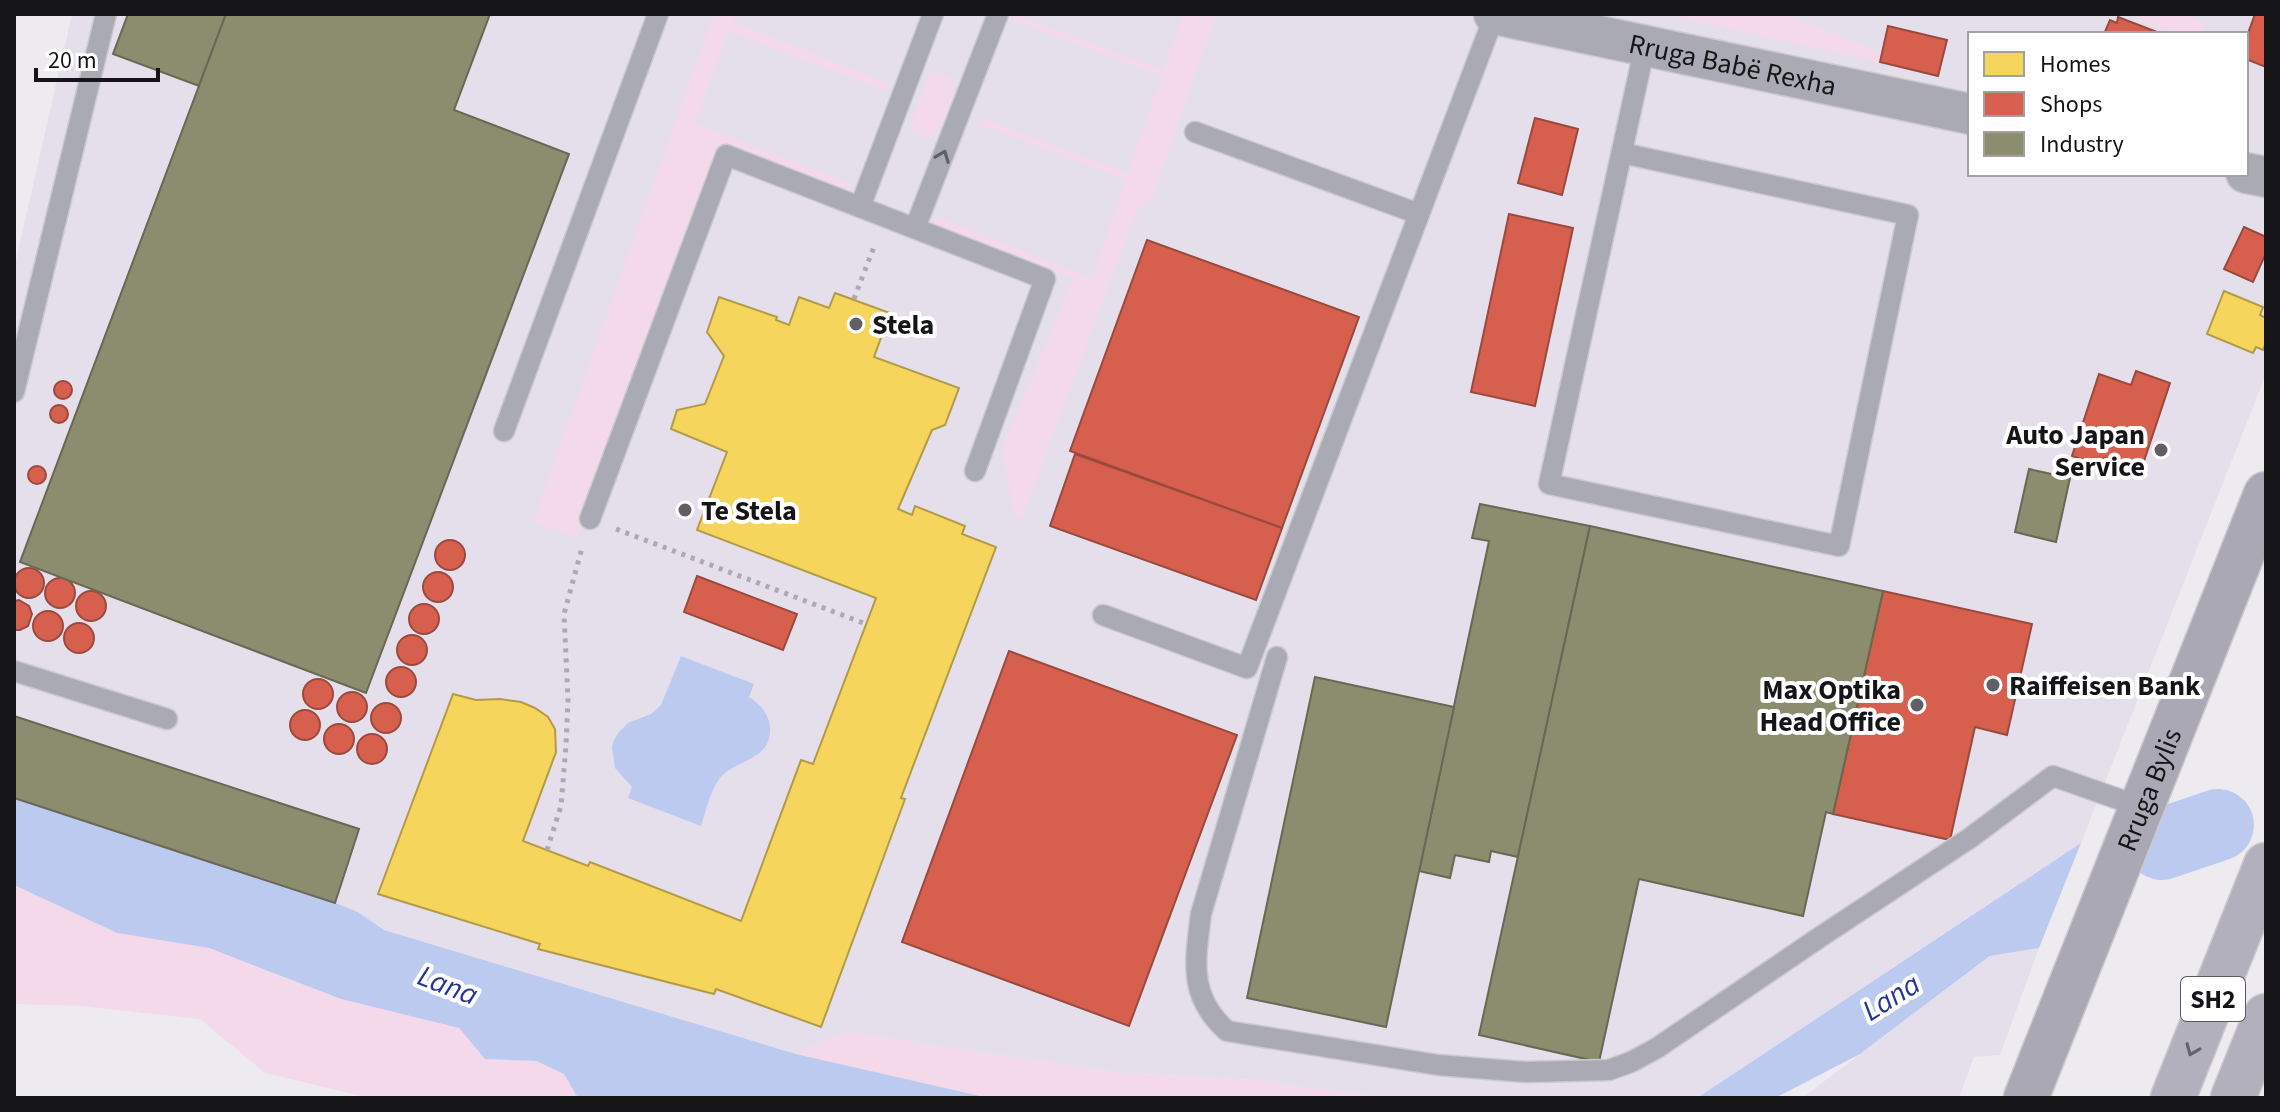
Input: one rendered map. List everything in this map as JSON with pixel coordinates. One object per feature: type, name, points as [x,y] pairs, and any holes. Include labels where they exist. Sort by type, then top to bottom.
[{"type":"highway","name":"SH2","points":[[2173,1098],[2259,882]]},
{"type":"highway","name":"SH2","points":[[2233,1098],[2266,1016]]},
{"type":"main road","name":"Rruga Bylis","points":[[2026,1098],[2266,494]]},
{"type":"street","name":"Rruga Babë Rexha","points":[[1495,14],[1968,114]]},
{"type":"lane","points":[[14,392],[106,14]]},
{"type":"lane","points":[[504,431],[658,14]]},
{"type":"lane","points":[[860,207],[933,14]]},
{"type":"lane","points":[[915,228],[998,14]]},
{"type":"lane","points":[[1103,615],[1247,668],[1495,14]]},
{"type":"lane","points":[[1622,153],[1908,215],[1839,546],[1549,484],[1645,46]]},
{"type":"lane","points":[[1195,132],[1419,214]]},
{"type":"lane","points":[[590,519],[726,155],[1045,279],[975,471]]},
{"type":"lane","points":[[1277,657],[1201,914],[1197,948],[1199,992],[1206,1009],[1227,1031],[1438,1065],[1526,1072],[1609,1070],[1657,1048],[1970,838],[2053,776],[2141,807]]},
{"type":"lane","points":[[14,671],[167,719]]},
{"type":"path","points":[[854,299],[886,217]]},
{"type":"path","points":[[547,850],[561,806],[566,745],[568,700],[564,614],[590,519],[866,624]]},
{"type":"shaded area","points":[[72,14],[2266,14],[2266,374],[2081,843],[1697,1098],[1383,1098],[1256,1080],[1123,1073],[844,1032],[796,1054],[384,930],[358,912],[14,800],[14,269]]},
{"type":"shaded area","points":[[714,14],[735,14],[733,21],[888,83],[891,88],[885,91],[729,31],[695,123],[850,183],[851,190],[846,193],[720,146],[578,538],[533,522]]},
{"type":"shaded area","points":[[1014,14],[1163,70],[1183,14],[1217,14],[1151,202],[1137,210],[1022,519],[1014,515],[1002,450],[1073,278],[935,224],[934,220],[938,217],[1092,278],[1126,180],[979,124],[977,120],[982,118],[1128,173],[1162,76],[1015,21]]},
{"type":"shaded area","points":[[1664,14],[1786,14],[1881,52],[1878,62]]},
{"type":"shaded area","points":[[2142,14],[2188,14],[2208,31],[2170,32],[2139,21]]},
{"type":"shaded area","points":[[942,72],[954,80],[948,112],[931,138],[920,137],[913,131],[912,120],[927,79],[931,74]]},
{"type":"shaded area","points":[[14,885],[117,933],[209,948],[341,999],[459,1028],[485,1059],[536,1061],[564,1074],[578,1098],[370,1098],[265,1073],[200,1019],[81,1006],[14,1004]]},
{"type":"shaded area","points":[[2039,948],[2000,1055],[1974,1057],[1959,1098],[1802,1098],[1991,956]]},
{"type":"shaded area","points":[[844,1032],[1123,1073],[1256,1080],[1383,1098],[989,1098],[796,1054]]},
{"type":"water","points":[[681,656],[754,684],[749,697],[763,710],[770,727],[769,738],[760,753],[720,778],[701,826],[628,798],[632,787],[615,768],[612,747],[618,733],[628,723],[651,714],[661,705]]},
{"type":"water","points":[[14,799],[335,903],[358,912],[384,930],[796,1054],[989,1098],[578,1098],[564,1074],[536,1061],[485,1059],[459,1028],[341,999],[209,948],[117,933],[14,885]]},
{"type":"water","points":[[2081,843],[2039,948],[1990,956],[1860,1054],[1775,1098],[1697,1098]]},
{"type":"building: Homes","points":[[2224,291],[2263,307],[2260,315],[2266,318],[2266,343],[2263,350],[2256,347],[2253,353],[2207,334]]},
{"type":"building: Homes","points":[[835,293],[890,313],[874,357],[959,388],[945,425],[932,430],[898,509],[912,515],[915,506],[965,526],[962,534],[996,547],[901,798],[905,799],[821,1027],[716,989],[714,994],[538,949],[540,944],[378,894],[453,694],[476,700],[521,702],[548,717],[555,729],[556,752],[523,841],[588,866],[590,862],[741,921],[801,760],[813,764],[876,598],[697,530],[727,452],[671,429],[677,410],[705,404],[724,356],[707,332],[719,297],[777,317],[776,320],[789,325],[799,297],[829,308]]},
{"type":"building: Shops","points":[[2255,14],[2266,14],[2266,67],[2248,60],[2248,33]]},
{"type":"building: Shops","points":[[2118,17],[2157,32],[2105,32],[2110,20],[2117,23]]},
{"type":"building: Shops","points":[[1888,26],[1947,40],[1938,76],[1880,62]]},
{"type":"building: Shops","points":[[1535,118],[1578,129],[1562,195],[1518,183]]},
{"type":"building: Shops","points":[[1509,214],[1573,228],[1535,406],[1471,392]]},
{"type":"building: Shops","points":[[2244,227],[2266,237],[2266,253],[2253,282],[2224,269]]},
{"type":"building: Shops","points":[[1147,240],[1359,317],[1282,528],[1070,451]]},
{"type":"building: Shops","points":[[2136,371],[2170,383],[2141,470],[2104,458],[2101,466],[2072,456],[2099,374],[2131,385]]},
{"type":"building: Shops","points":[[63,381],[72,390],[63,399],[54,390]]},
{"type":"building: Shops","points":[[59,405],[68,414],[59,423],[50,414]]},
{"type":"building: Shops","points":[[1075,454],[1282,528],[1256,600],[1050,526]]},
{"type":"building: Shops","points":[[37,466],[46,475],[37,484],[28,475]]},
{"type":"building: Shops","points":[[450,540],[461,544],[465,555],[461,566],[450,570],[439,566],[435,555],[439,544]]},
{"type":"building: Shops","points":[[29,568],[40,572],[44,583],[40,594],[29,598],[18,594],[14,583],[18,572]]},
{"type":"building: Shops","points":[[438,572],[449,576],[453,587],[449,598],[438,602],[427,598],[423,587],[427,576]]},
{"type":"building: Shops","points":[[697,576],[797,614],[783,650],[684,612]]},
{"type":"building: Shops","points":[[60,578],[71,582],[75,593],[71,604],[60,608],[49,604],[45,593],[49,582]]},
{"type":"building: Shops","points":[[91,591],[102,595],[106,606],[102,617],[91,621],[80,617],[76,606],[80,595]]},
{"type":"building: Shops","points":[[1883,591],[2032,624],[2007,735],[1975,727],[1950,840],[1833,814]]},
{"type":"building: Shops","points":[[19,600],[29,606],[32,614],[28,626],[14,630],[14,601]]},
{"type":"building: Shops","points":[[424,604],[435,608],[439,619],[435,630],[424,634],[413,630],[409,619],[413,608]]},
{"type":"building: Shops","points":[[48,611],[59,615],[63,626],[59,637],[48,641],[37,637],[33,626],[37,615]]},
{"type":"building: Shops","points":[[79,623],[90,627],[94,638],[90,649],[79,653],[68,649],[64,638],[68,627]]},
{"type":"building: Shops","points":[[412,635],[423,639],[427,650],[423,661],[412,665],[401,661],[397,650],[401,639]]},
{"type":"building: Shops","points":[[1009,651],[1237,735],[1129,1026],[902,942]]},
{"type":"building: Shops","points":[[401,667],[412,671],[416,682],[412,693],[401,697],[390,693],[386,682],[390,671]]},
{"type":"building: Shops","points":[[318,679],[329,683],[333,694],[329,705],[318,709],[307,705],[303,694],[307,683]]},
{"type":"building: Shops","points":[[352,692],[363,696],[367,707],[363,718],[352,722],[341,718],[337,707],[341,696]]},
{"type":"building: Shops","points":[[386,703],[397,707],[401,718],[397,729],[386,733],[375,729],[371,718],[375,707]]},
{"type":"building: Shops","points":[[305,710],[316,714],[320,725],[316,736],[305,740],[294,736],[290,725],[294,714]]},
{"type":"building: Shops","points":[[339,724],[350,728],[354,739],[350,750],[339,754],[328,750],[324,739],[328,728]]},
{"type":"building: Shops","points":[[372,734],[383,738],[387,749],[383,760],[372,764],[361,760],[357,749],[361,738]]},
{"type":"building: Industry","points":[[128,14],[226,14],[199,86],[113,54]]},
{"type":"building: Industry","points":[[226,14],[490,14],[454,110],[569,154],[366,693],[20,562]]},
{"type":"building: Industry","points":[[2029,469],[2070,478],[2056,542],[2015,532]]},
{"type":"building: Industry","points":[[1480,504],[1590,526],[1518,857],[1491,851],[1489,862],[1455,855],[1450,878],[1419,871],[1489,541],[1472,538]]},
{"type":"building: Industry","points":[[1590,526],[1883,591],[1833,814],[1826,812],[1803,916],[1639,879],[1599,1062],[1479,1035]]},
{"type":"building: Industry","points":[[1315,677],[1454,707],[1386,1027],[1247,998]]},
{"type":"building: Industry","points":[[14,716],[359,829],[335,903],[14,798]]},
{"type":"waterway","name":"Lana","points":[[2162,844],[2218,825]]},
{"type":"place","name":"Stela","points":[[856,324]]},
{"type":"place","name":"Auto Japan Service","points":[[2161,450]]},
{"type":"place","name":"Te Stela","points":[[685,510]]},
{"type":"place","name":"Raiffeisen Bank","points":[[1993,685]]},
{"type":"place","name":"Max Optika Head Office","points":[[1917,705]]}]
